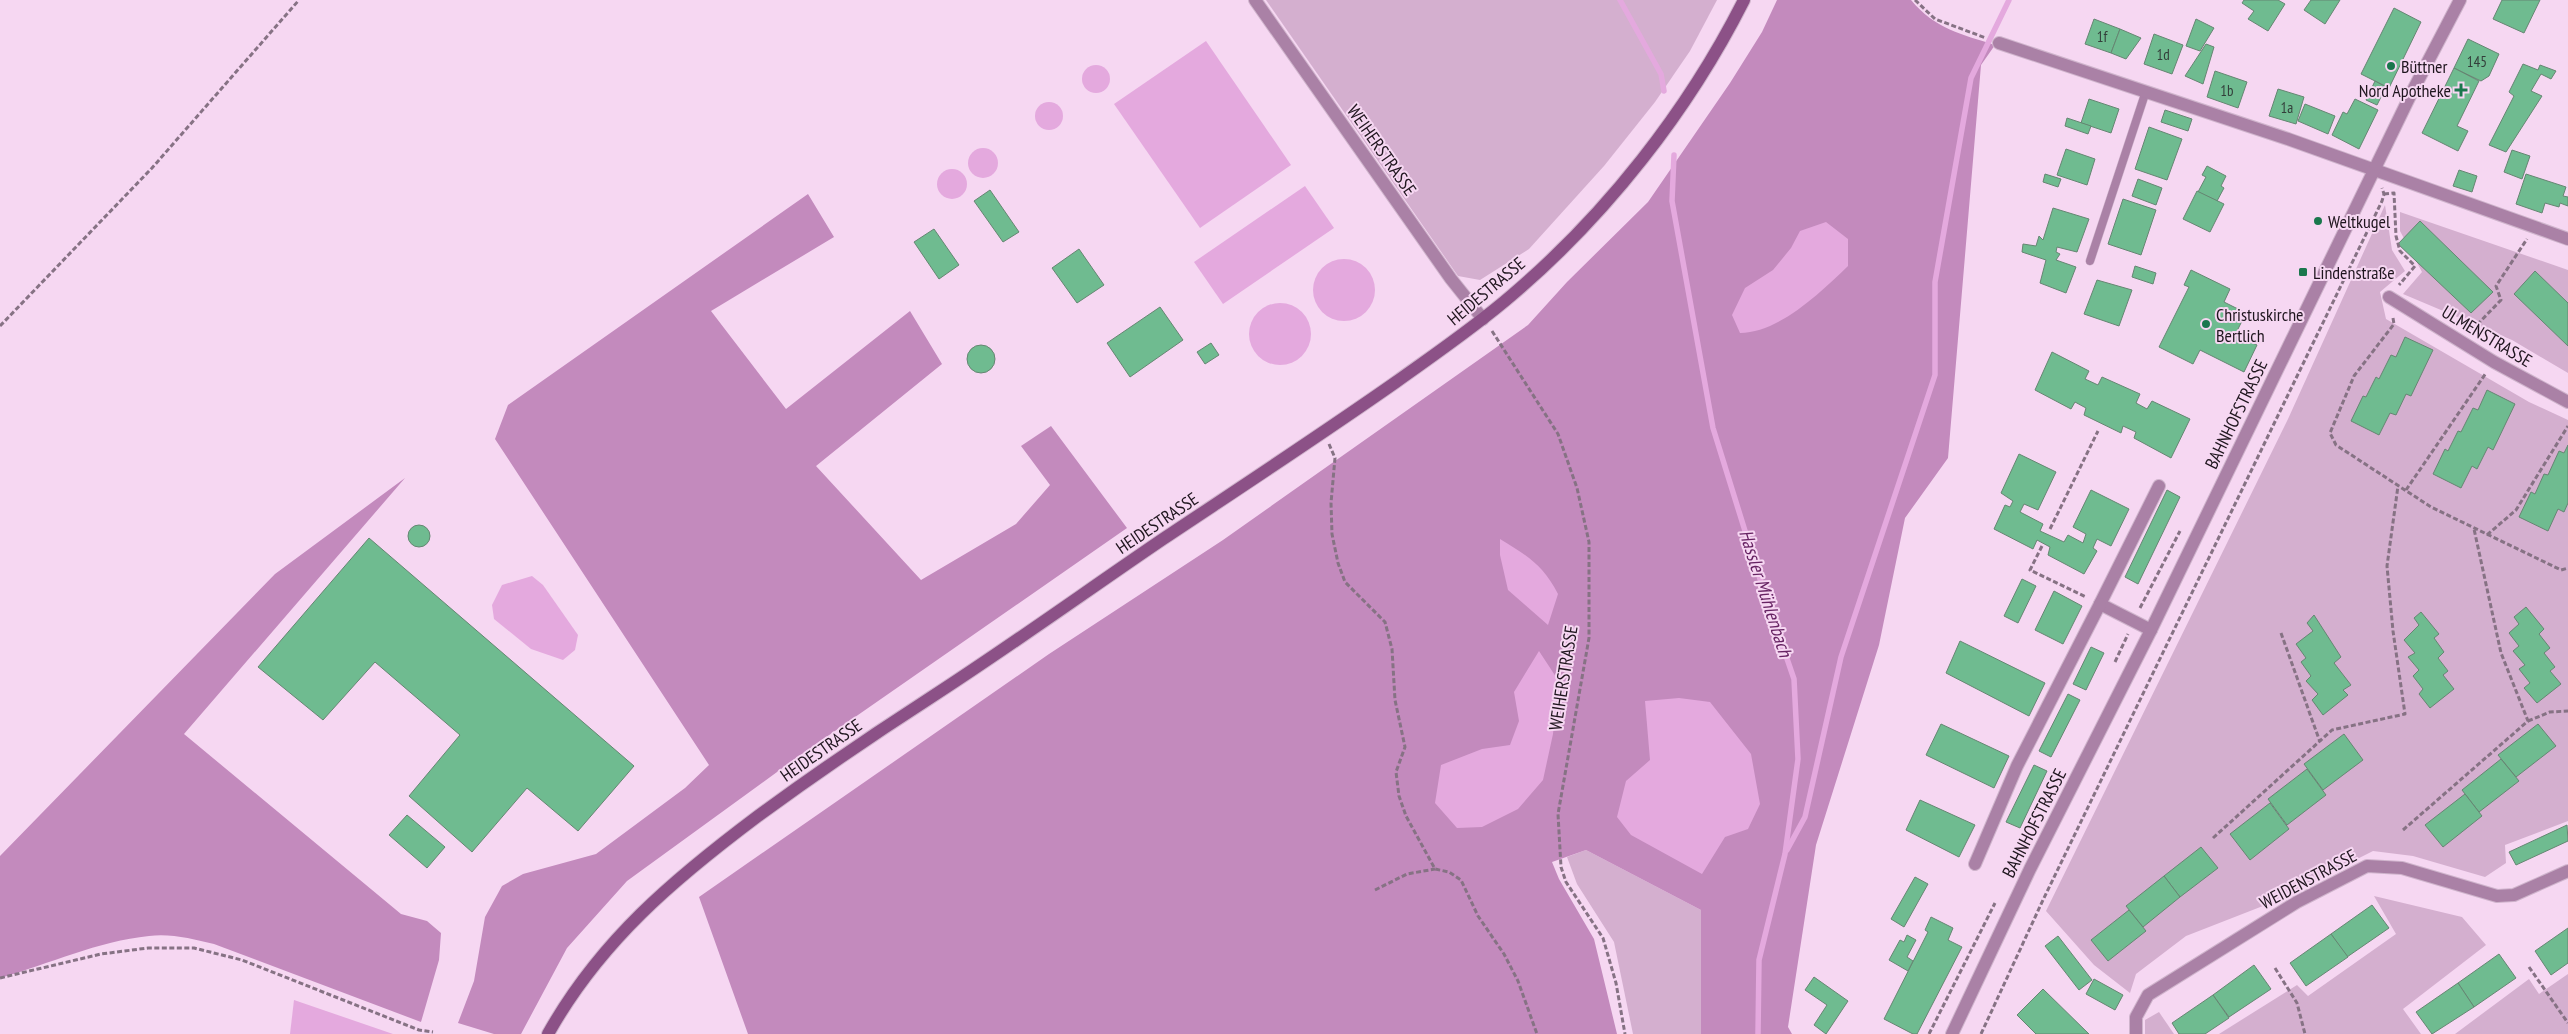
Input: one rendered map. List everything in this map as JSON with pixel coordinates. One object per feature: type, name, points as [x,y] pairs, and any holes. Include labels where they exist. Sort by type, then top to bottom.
[{"type":"main road","name":"HEIDESTRASSE","points":[[548,1034],[566,1002],[621,932],[679,877],[735,834],[836,758],[973,670],[1162,540],[1324,432],[1483,319],[1512,295],[1580,230],[1652,146],[1709,64],[1744,0]]},
{"type":"street","name":"WEIHERSTRASSE","points":[[1255,0],[1452,279],[1483,319]]},
{"type":"street","name":"BAHNHOFSTRASSE","points":[[1952,1034],[2030,869],[2152,630],[2410,94],[2460,0]]},
{"type":"street","points":[[1999,43],[2146,91],[2568,238]]},
{"type":"street","name":"ULMENSTRASSE","points":[[2390,297],[2494,362],[2568,402]]},
{"type":"street","name":"BAHNHOFSTRASSE","points":[[1974,864],[2017,766],[2159,486]]},
{"type":"street","points":[[2100,604],[2152,630]]},
{"type":"street","name":"WEIDENSTRASSE","points":[[2136,1034],[2136,1017],[2148,995],[2297,902],[2367,866],[2402,868],[2496,896],[2514,895],[2568,871]]},
{"type":"lane","points":[[2090,261],[2146,91]]},
{"type":"path","points":[[0,326],[152,168],[299,0]]},
{"type":"path","points":[[1915,0],[1935,18],[1979,35]]},
{"type":"path","points":[[1981,1034],[2233,507],[2330,313],[2384,194],[2374,170]]},
{"type":"path","points":[[2384,194],[2394,193],[2396,236],[2400,251],[2415,266],[2390,297],[2394,324],[2354,376],[2330,433],[2336,445],[2431,507],[2561,570],[2568,568]]},
{"type":"path","points":[[2461,342],[2501,300],[2496,286],[2535,226]]},
{"type":"path","name":"WEIHERSTRASSE","points":[[1494,334],[1558,434],[1577,488],[1589,542],[1589,638],[1558,814],[1561,867],[1566,882],[1603,938],[1616,982],[1625,1034]]},
{"type":"path","points":[[2406,490],[2494,362]]},
{"type":"path","points":[[2487,535],[2516,510],[2568,426]]},
{"type":"path","points":[[2050,529],[2098,430]]},
{"type":"path","points":[[1324,432],[1335,458],[1335,480],[1331,503],[1332,534],[1338,563],[1345,582],[1384,622],[1392,649],[1396,700],[1405,747],[1396,772],[1399,796],[1406,816],[1435,869]]},
{"type":"path","points":[[2213,838],[2332,730],[2405,714],[2393,631],[2387,566],[2398,486]]},
{"type":"path","points":[[2115,663],[2134,621],[2183,525]]},
{"type":"path","points":[[2474,529],[2501,653],[2528,721]]},
{"type":"path","points":[[2042,546],[2030,570],[2100,604]]},
{"type":"path","points":[[2281,633],[2320,742]]},
{"type":"path","points":[[2403,830],[2528,721],[2550,712],[2568,711]]},
{"type":"path","points":[[1375,890],[1406,874],[1435,869],[1449,872],[1462,880],[1478,916],[1504,954],[1518,981],[1536,1034]]},
{"type":"path","points":[[1929,1034],[1998,897]]},
{"type":"path","points":[[0,978],[101,954],[148,948],[194,948],[242,960],[419,1030],[433,1032]]},
{"type":"path","points":[[2529,967],[2568,1023]]},
{"type":"path","points":[[2275,968],[2296,1003],[2305,1034]]},
{"type":"shaded area","points":[[1266,0],[1717,0],[1690,51],[1655,102],[1604,166],[1529,249],[1480,280],[1458,276]]},
{"type":"shaded area","points":[[1777,0],[1911,0],[1929,18],[1939,24],[1960,34],[1995,45],[1981,65],[1948,458],[1905,518],[1879,645],[1816,845],[1788,1027],[1792,1034],[1701,1034],[1701,910],[1586,850],[1552,862],[1559,879],[1594,939],[1617,1034],[748,1034],[699,897],[1049,654],[1223,540],[1528,325],[1567,282],[1648,202],[1730,83],[1762,32]]},
{"type":"shaded area","points":[[1206,41],[1291,165],[1200,228],[1114,104]]},
{"type":"shaded area","points":[[1096,65],[1106,69],[1110,79],[1106,89],[1096,93],[1086,89],[1082,79],[1086,69]]},
{"type":"shaded area","points":[[1049,102],[1059,106],[1063,116],[1059,126],[1049,130],[1039,126],[1035,116],[1039,106]]},
{"type":"shaded area","points":[[983,148],[994,152],[998,163],[994,174],[983,178],[972,174],[968,163],[972,152]]},
{"type":"shaded area","points":[[952,169],[963,173],[967,184],[963,195],[952,199],[941,195],[937,184],[941,173]]},
{"type":"shaded area","points":[[1305,186],[1334,228],[1223,304],[1194,262]]},
{"type":"shaded area","points":[[808,194],[834,237],[711,311],[786,409],[910,311],[942,364],[816,466],[921,580],[1016,524],[1050,485],[1021,446],[1051,426],[1127,528],[799,756],[627,881],[567,948],[521,1034],[494,1034],[458,1023],[474,981],[485,917],[502,886],[523,874],[596,854],[685,788],[709,765],[495,439],[508,405]]},
{"type":"shaded area","points":[[2385,205],[2392,250],[2405,271],[2380,292],[2386,319],[2529,402],[2568,420],[2568,821],[2505,845],[2506,863],[2485,877],[2413,856],[2373,851],[2268,904],[2186,936],[2136,974],[2130,993],[2094,965],[2046,911],[2288,419]]},
{"type":"shaded area","points":[[2400,212],[2568,270],[2568,373],[2512,340],[2403,294],[2422,272],[2400,231]]},
{"type":"shaded area","points":[[1826,222],[1848,239],[1848,266],[1812,299],[1784,319],[1755,331],[1740,333],[1732,315],[1745,288],[1773,270],[1791,248],[1800,231]]},
{"type":"shaded area","points":[[1344,259],[1361,264],[1366,268],[1370,273],[1375,290],[1370,307],[1366,312],[1361,316],[1344,321],[1327,316],[1322,312],[1318,307],[1313,290],[1318,273],[1322,268],[1327,264]]},
{"type":"shaded area","points":[[1280,303],[1297,308],[1302,312],[1306,317],[1311,334],[1306,351],[1302,356],[1297,360],[1280,365],[1263,360],[1258,356],[1254,351],[1249,334],[1254,317],[1258,312],[1263,308]]},
{"type":"shaded area","points":[[405,478],[184,734],[401,914],[427,921],[441,933],[439,960],[421,1022],[214,944],[173,936],[157,935],[111,943],[0,978],[0,856],[275,574]]},
{"type":"shaded area","points":[[1500,539],[1534,562],[1547,576],[1558,594],[1548,625],[1508,590],[1500,555]]},
{"type":"shaded area","points":[[532,576],[543,585],[578,635],[575,650],[563,660],[531,649],[494,619],[492,605],[502,585]]},
{"type":"shaded area","points":[[1539,651],[1558,680],[1553,734],[1543,780],[1518,809],[1482,827],[1457,828],[1435,803],[1441,765],[1482,749],[1510,745],[1519,721],[1514,692]]},
{"type":"shaded area","points":[[1679,698],[1710,702],[1751,754],[1760,804],[1748,829],[1725,837],[1702,874],[1631,835],[1617,817],[1626,781],[1650,760],[1645,701]]},
{"type":"shaded area","points":[[1586,850],[1701,910],[1701,1034],[1633,1034],[1614,942],[1577,884],[1567,857]]},
{"type":"shaded area","points":[[2374,896],[2462,917],[2486,945],[2403,1009],[2421,1034],[2219,1034],[2297,985],[2308,996],[2396,934]]},
{"type":"shaded area","points":[[2568,974],[2568,1034],[2455,1034],[2529,979],[2539,994]]},
{"type":"shaded area","points":[[294,1000],[393,1034],[290,1034]]},
{"type":"shaded area","points":[[2159,1012],[2174,1034],[2145,1034],[2145,1020]]},
{"type":"building","points":[[2244,0],[2278,0],[2285,4],[2268,31],[2248,19],[2254,11],[2242,3]]},
{"type":"building","points":[[2311,0],[2340,0],[2325,24],[2304,10]]},
{"type":"building","points":[[2502,0],[2540,0],[2524,33],[2493,19]]},
{"type":"building","points":[[2394,8],[2421,22],[2389,88],[2361,74]]},
{"type":"building","points":[[2094,19],[2120,29],[2111,53],[2085,44]]},
{"type":"building","points":[[2196,19],[2214,28],[2200,51],[2186,46]]},
{"type":"building","points":[[2120,29],[2141,38],[2126,59],[2111,53]]},
{"type":"building","points":[[2154,34],[2183,45],[2172,74],[2144,64]]},
{"type":"building","points":[[2468,39],[2499,54],[2489,76],[2481,81],[2454,68]]},
{"type":"building","points":[[2206,44],[2214,47],[2203,84],[2185,76]]},
{"type":"building","points":[[2523,64],[2538,70],[2540,65],[2556,71],[2551,79],[2541,74],[2531,91],[2542,96],[2506,152],[2489,145],[2514,96],[2509,92]]},
{"type":"building","points":[[2454,68],[2479,81],[2457,126],[2468,131],[2458,151],[2422,133]]},
{"type":"building","points":[[2215,71],[2247,82],[2238,108],[2207,97]]},
{"type":"building","points":[[2375,81],[2386,87],[2377,105],[2366,100]]},
{"type":"building","points":[[2278,89],[2304,97],[2296,124],[2269,116]]},
{"type":"building","points":[[2089,99],[2119,109],[2111,133],[2081,123]]},
{"type":"building","points":[[2355,99],[2378,110],[2359,149],[2332,135],[2343,112],[2347,114]]},
{"type":"building","points":[[2305,104],[2335,116],[2328,134],[2298,121]]},
{"type":"building","points":[[2165,110],[2192,119],[2188,131],[2161,122]]},
{"type":"building","points":[[2067,118],[2091,126],[2088,134],[2065,126]]},
{"type":"building","points":[[2149,127],[2182,139],[2167,180],[2135,169]]},
{"type":"building","points":[[2066,149],[2095,159],[2087,185],[2057,175]]},
{"type":"building","points":[[2512,150],[2530,156],[2522,179],[2504,172]]},
{"type":"building","points":[[2207,166],[2226,176],[2221,186],[2224,188],[2217,201],[2198,192],[2206,177],[2202,175]]},
{"type":"building","points":[[2459,170],[2477,176],[2472,192],[2453,186]]},
{"type":"building","points":[[2045,174],[2061,179],[2058,187],[2043,182]]},
{"type":"building","points":[[2526,174],[2566,187],[2563,196],[2568,197],[2568,206],[2560,203],[2559,207],[2545,203],[2542,213],[2516,204]]},
{"type":"building","points":[[2138,179],[2162,188],[2156,205],[2132,196]]},
{"type":"building","points":[[990,190],[1019,232],[1003,242],[974,201]]},
{"type":"building","points":[[2197,191],[2224,204],[2210,232],[2183,219]]},
{"type":"building","points":[[2123,199],[2156,210],[2141,255],[2108,244]]},
{"type":"building","points":[[2053,208],[2089,219],[2077,252],[2057,247],[2056,252],[2060,254],[2056,260],[2076,267],[2066,293],[2040,283],[2046,260],[2022,252],[2023,244],[2036,246],[2039,236],[2043,240]]},
{"type":"building","points":[[2420,221],[2493,292],[2471,313],[2398,244]]},
{"type":"building","points":[[934,229],[959,265],[939,279],[914,242]]},
{"type":"building","points":[[1079,249],[1104,285],[1077,303],[1052,268]]},
{"type":"building","points":[[2135,266],[2156,273],[2153,284],[2132,277]]},
{"type":"building","name":"Christuskirche Bertlich","points":[[2191,270],[2230,289],[2224,302],[2246,313],[2235,335],[2257,345],[2244,372],[2200,350],[2193,364],[2159,347],[2189,287],[2184,285]]},
{"type":"building","points":[[2535,271],[2568,303],[2568,346],[2514,294]]},
{"type":"building","points":[[2097,280],[2132,290],[2119,326],[2084,314]]},
{"type":"building","points":[[1160,307],[1183,340],[1130,377],[1107,343]]},
{"type":"building","points":[[2405,337],[2433,350],[2411,396],[2406,394],[2396,415],[2390,413],[2379,435],[2351,421],[2363,396],[2366,397],[2376,377],[2379,379],[2391,355],[2396,357]]},
{"type":"building","points":[[1211,343],[1219,355],[1205,364],[1197,352]]},
{"type":"building","points":[[981,345],[991,349],[995,359],[991,369],[981,373],[971,369],[967,359],[971,349]]},
{"type":"building","points":[[2052,352],[2089,371],[2085,379],[2098,385],[2102,377],[2140,394],[2136,403],[2147,409],[2152,401],[2190,419],[2171,458],[2134,438],[2136,432],[2123,426],[2121,433],[2084,415],[2086,408],[2075,402],[2071,409],[2035,390]]},
{"type":"building","points":[[2487,390],[2515,404],[2493,450],[2488,447],[2477,469],[2472,466],[2461,488],[2433,474],[2445,449],[2448,451],[2458,431],[2461,432],[2473,408],[2478,410]]},
{"type":"building","points":[[2568,445],[2568,503],[2564,512],[2558,509],[2548,531],[2519,517],[2531,492],[2535,494],[2544,474],[2548,475],[2559,451],[2564,453]]},
{"type":"building","points":[[2019,454],[2056,472],[2038,510],[2024,504],[2020,512],[2043,524],[2040,531],[2064,542],[2068,535],[2083,543],[2086,534],[2073,527],[2091,490],[2129,509],[2111,546],[2097,539],[2093,548],[2097,551],[2084,574],[2048,555],[2050,547],[2037,540],[2033,549],[1994,529],[2005,505],[2010,507],[2013,501],[2001,493]]},
{"type":"building","points":[[2167,490],[2180,497],[2138,584],[2125,577]]},
{"type":"building","points":[[419,525],[427,528],[430,536],[427,544],[419,547],[411,544],[408,536],[411,528]]},
{"type":"building","points":[[369,538],[634,766],[578,831],[527,788],[472,852],[409,796],[460,735],[375,662],[323,720],[258,667]]},
{"type":"building","points":[[2022,579],[2036,586],[2018,623],[2004,616]]},
{"type":"building","points":[[2054,591],[2082,606],[2063,644],[2035,630]]},
{"type":"building","points":[[2526,607],[2544,629],[2539,634],[2550,648],[2544,653],[2555,667],[2550,671],[2561,684],[2537,703],[2524,688],[2530,683],[2519,669],[2525,665],[2513,651],[2519,646],[2509,633],[2519,624],[2514,617]]},
{"type":"building","points":[[2421,612],[2439,634],[2434,638],[2444,652],[2438,658],[2448,671],[2443,675],[2454,689],[2430,708],[2419,694],[2423,689],[2413,676],[2419,670],[2408,657],[2415,653],[2404,640],[2419,625],[2414,618]]},
{"type":"building","points":[[2314,615],[2341,657],[2334,663],[2351,685],[2343,690],[2348,695],[2323,715],[2312,700],[2318,694],[2306,681],[2311,676],[2301,662],[2306,658],[2296,644],[2313,631],[2307,623]]},
{"type":"building","points":[[1960,641],[2045,683],[2029,716],[1946,673]]},
{"type":"building","points":[[2091,647],[2104,653],[2086,690],[2073,684]]},
{"type":"building","points":[[2068,694],[2080,700],[2051,757],[2039,751]]},
{"type":"building","points":[[1941,724],[2009,756],[1994,788],[1926,755]]},
{"type":"building","points":[[2538,724],[2556,746],[2516,777],[2498,755]]},
{"type":"building","points":[[2344,734],[2363,760],[2323,790],[2304,764]]},
{"type":"building","points":[[2501,759],[2519,781],[2479,812],[2462,790]]},
{"type":"building","points":[[2034,765],[2047,771],[2020,828],[2006,822]]},
{"type":"building","points":[[2307,769],[2326,795],[2287,825],[2268,799]]},
{"type":"building","points":[[2465,794],[2482,816],[2443,847],[2425,825]]},
{"type":"building","points":[[1920,800],[1975,825],[1959,857],[1906,830]]},
{"type":"building","points":[[2270,803],[2289,829],[2250,860],[2230,834]]},
{"type":"building","points":[[407,815],[445,847],[427,868],[389,835]]},
{"type":"building","points":[[2567,825],[2568,841],[2516,865],[2509,852]]},
{"type":"building","points":[[2201,847],[2218,868],[2180,897],[2164,876]]},
{"type":"building","points":[[2164,876],[2180,897],[2143,927],[2126,906]]},
{"type":"building","points":[[1915,877],[1928,884],[1904,927],[1891,919]]},
{"type":"building","points":[[2372,905],[2389,928],[2347,957],[2331,934]]},
{"type":"building","points":[[2129,910],[2146,931],[2108,961],[2091,940]]},
{"type":"building","points":[[1931,917],[1953,928],[1948,940],[1962,947],[1917,1034],[1913,1034],[1884,1019],[1928,932],[1925,930]]},
{"type":"building","points":[[2568,928],[2568,963],[2551,975],[2535,951]]},
{"type":"building","points":[[2331,934],[2348,957],[2306,986],[2290,963]]},
{"type":"building","points":[[1907,935],[1916,940],[1907,957],[1913,961],[1908,971],[1889,960],[1900,940],[1904,942]]},
{"type":"building","points":[[2058,936],[2092,980],[2079,990],[2045,946]]},
{"type":"building","points":[[2499,954],[2516,978],[2474,1007],[2458,983]]},
{"type":"building","points":[[2254,965],[2271,989],[2229,1017],[2213,995]]},
{"type":"building","points":[[1814,977],[1848,1001],[1826,1034],[1814,1025],[1827,1005],[1805,990]]},
{"type":"building","points":[[2094,979],[2123,995],[2115,1010],[2086,994]]},
{"type":"building","points":[[2458,983],[2474,1007],[2432,1034],[2416,1012]]},
{"type":"building","points":[[2043,989],[2089,1034],[2036,1034],[2017,1015]]},
{"type":"building","points":[[2213,995],[2229,1018],[2205,1034],[2179,1034],[2172,1023]]},
{"type":"waterway","name":"Hassler Mühlenbach","points":[[1620,0],[1661,74],[1664,91]]},
{"type":"waterway","points":[[1787,850],[1805,817],[1841,657],[1935,375],[1935,282],[1971,78],[2009,0]]},
{"type":"waterway","name":"Hassler Mühlenbach","points":[[1674,155],[1672,201],[1713,428],[1764,592],[1794,679],[1798,759],[1785,854],[1759,960],[1758,1034]]},
{"type":"place","name":"Büttner","points":[[2391,66]]},
{"type":"place","name":"Nord Apotheke","points":[[2461,90]]},
{"type":"place","name":"Weltkugel","points":[[2318,221]]},
{"type":"place","name":"Lindenstraße","points":[[2303,272]]},
{"type":"place","name":"Christuskirche Bertlich","points":[[2206,324]]}]
